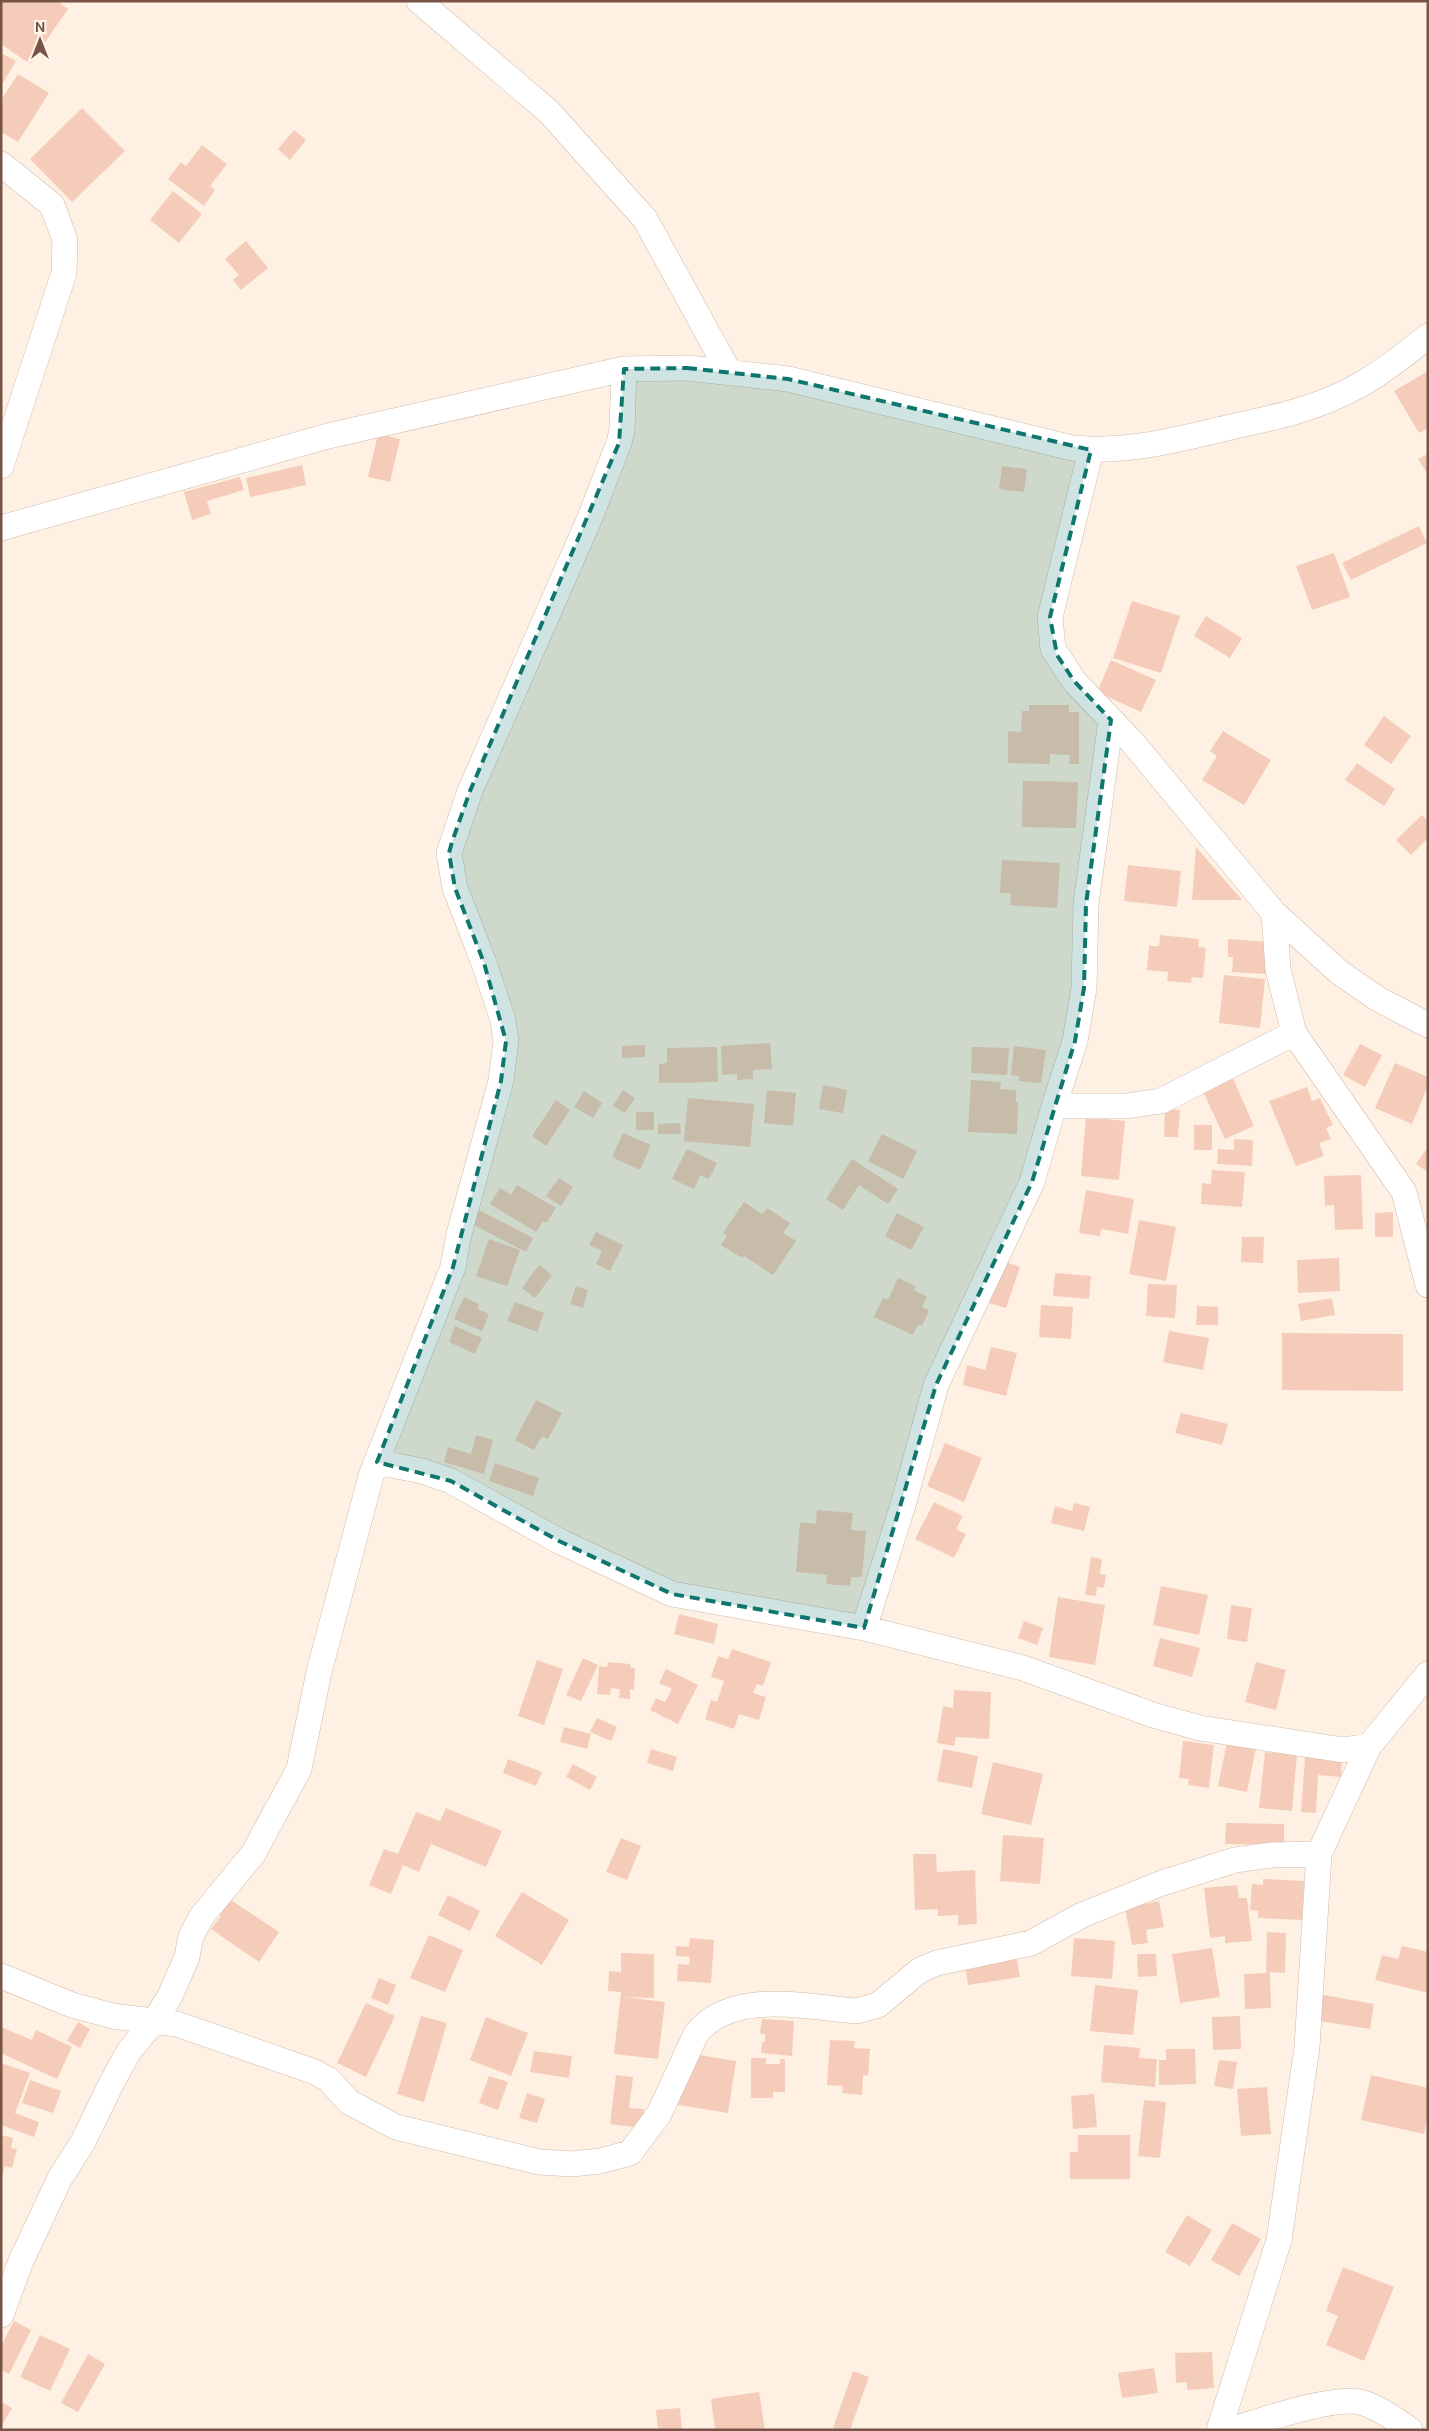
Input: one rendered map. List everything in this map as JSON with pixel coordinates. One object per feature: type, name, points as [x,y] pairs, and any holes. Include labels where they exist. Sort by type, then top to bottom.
[{"type":"street","points":[[419,1],[549,112],[646,219],[729,372]]},
{"type":"street","points":[[1,164],[52,205],[65,240],[64,273],[1,466]]},
{"type":"street","points":[[1,528],[328,436],[624,369],[687,368],[788,379],[1072,448],[1091,450],[1156,444],[1272,418],[1311,406],[1358,386],[1402,357],[1428,336]]},
{"type":"street","points":[[1,2315],[21,2261],[60,2178],[83,2142],[129,2051],[155,2020],[182,1973],[191,1936],[202,1916],[253,1854],[299,1769],[319,1672],[377,1462],[453,1268],[459,1234],[501,1081],[506,1041],[503,1020],[484,963],[455,888],[449,853],[470,791],[589,520],[619,444],[622,430],[624,369]]},
{"type":"street","points":[[1091,450],[1050,617],[1054,649],[1070,674],[1274,913],[1339,972],[1378,999],[1428,1025]]},
{"type":"street","points":[[864,1628],[903,1505],[936,1384],[1032,1182],[1054,1106],[1076,1042],[1081,1009],[1086,904],[1111,720]]},
{"type":"street","points":[[1274,913],[1278,969],[1294,1033],[1404,1192],[1428,1285]]},
{"type":"street","points":[[1054,1106],[1126,1106],[1162,1101],[1294,1033]]},
{"type":"street","points":[[377,1462],[422,1471],[451,1481],[559,1541],[672,1594],[864,1628],[1023,1668],[1144,1712],[1193,1726],[1336,1749],[1369,1746]]},
{"type":"street","points":[[1219,2430],[1279,2240],[1307,2046],[1319,1854],[1369,1746],[1428,1674]]},
{"type":"street","points":[[1,1976],[72,2004],[113,2016],[177,2024],[315,2072],[329,2080],[349,2102],[396,2126],[539,2162],[572,2164],[600,2161],[630,2153],[659,2114],[696,2034],[704,2022],[722,2013],[736,2008],[773,2004],[857,2011],[868,2009],[886,2000],[920,1970],[937,1963],[1031,1943],[1082,1915],[1162,1883],[1235,1860],[1272,1855],[1319,1854]]},
{"type":"street","points":[[1231,2430],[1287,2412],[1353,2400],[1380,2410],[1410,2430]]},
{"type":"highlighted area","points":[[687,368],[788,379],[1091,450],[1050,617],[1057,655],[1074,681],[1111,720],[1086,904],[1084,988],[1075,1041],[1032,1182],[936,1385],[864,1628],[672,1594],[559,1541],[451,1481],[377,1462],[453,1267],[501,1081],[506,1041],[484,963],[455,888],[449,853],[470,791],[619,443],[624,369]]},
{"type":"building","points":[[3,1],[57,1],[68,9],[30,64],[1,44],[1,4]]},
{"type":"building","points":[[1,53],[16,61],[1,86]]},
{"type":"building","points":[[18,74],[49,93],[18,142],[1,132],[1,100]]},
{"type":"building","points":[[82,108],[125,151],[72,202],[30,159]]},
{"type":"building","points":[[294,130],[306,140],[290,160],[278,149]]},
{"type":"building","points":[[202,145],[227,164],[210,186],[215,190],[204,206],[168,179],[181,162],[186,166]]},
{"type":"building","points":[[173,191],[202,214],[179,243],[150,220]]},
{"type":"building","points":[[246,241],[268,268],[241,290],[233,280],[239,275],[225,259]]},
{"type":"building","points":[[1428,371],[1428,428],[1419,433],[1394,391]]},
{"type":"building","points":[[378,434],[400,439],[390,482],[368,477]]},
{"type":"building","points":[[1428,454],[1428,475],[1418,459]]},
{"type":"building","points":[[302,465],[306,485],[250,497],[246,478]]},
{"type":"building","points":[[1002,466],[1027,469],[1024,492],[999,489]]},
{"type":"building","points":[[240,477],[244,490],[207,501],[211,514],[192,520],[184,492]]},
{"type":"building","points":[[1419,526],[1427,543],[1351,580],[1342,563]]},
{"type":"building","points":[[1334,553],[1350,597],[1312,610],[1296,566]]},
{"type":"building","points":[[1132,601],[1180,616],[1161,673],[1113,658]]},
{"type":"building","points":[[1206,616],[1242,638],[1230,658],[1194,636]]},
{"type":"building","points":[[1111,660],[1156,680],[1141,712],[1097,692]]},
{"type":"building","points":[[1029,705],[1069,705],[1069,712],[1079,712],[1079,764],[1069,764],[1070,755],[1050,754],[1050,764],[1008,763],[1008,731],[1021,732],[1022,711],[1029,711]]},
{"type":"building","points":[[1384,716],[1411,736],[1391,764],[1364,745]]},
{"type":"building","points":[[1223,731],[1271,760],[1244,805],[1202,780],[1217,756],[1210,751]]},
{"type":"building","points":[[1357,763],[1395,789],[1384,806],[1345,780]]},
{"type":"building","points":[[1023,781],[1078,782],[1076,828],[1022,827]]},
{"type":"building","points":[[1422,815],[1428,821],[1428,838],[1411,855],[1396,840]]},
{"type":"building","points":[[1196,847],[1242,900],[1192,900]]},
{"type":"building","points":[[1002,860],[1060,863],[1057,908],[1010,905],[1011,893],[1000,893]]},
{"type":"building","points":[[1128,865],[1181,871],[1177,907],[1124,901]]},
{"type":"building","points":[[1160,935],[1199,939],[1198,947],[1206,948],[1203,978],[1192,977],[1191,983],[1167,981],[1168,972],[1147,970],[1149,946],[1159,946]]},
{"type":"building","points":[[1228,939],[1268,942],[1266,974],[1232,972],[1233,957],[1228,957]]},
{"type":"building","points":[[1224,975],[1265,979],[1260,1028],[1219,1023]]},
{"type":"building","points":[[770,1043],[772,1069],[753,1070],[753,1079],[737,1080],[737,1074],[722,1075],[721,1046]]},
{"type":"building","points":[[1360,1044],[1382,1055],[1365,1087],[1343,1075]]},
{"type":"building","points":[[645,1045],[645,1057],[622,1058],[622,1046]]},
{"type":"building","points":[[1014,1046],[1046,1050],[1041,1083],[1019,1081],[1019,1076],[1011,1075]]},
{"type":"building","points":[[717,1047],[718,1082],[659,1083],[659,1064],[667,1063],[667,1048]]},
{"type":"building","points":[[972,1047],[1009,1048],[1007,1075],[971,1073]]},
{"type":"building","points":[[1395,1063],[1428,1077],[1428,1086],[1412,1124],[1375,1108]]},
{"type":"building","points":[[1231,1074],[1254,1126],[1225,1139],[1201,1087]]},
{"type":"building","points":[[971,1080],[1001,1082],[1000,1089],[1016,1090],[1016,1102],[1018,1102],[1017,1134],[968,1132]]},
{"type":"building","points":[[823,1085],[847,1090],[843,1113],[819,1109]]},
{"type":"building","points":[[1307,1087],[1312,1101],[1320,1098],[1333,1125],[1326,1128],[1331,1139],[1319,1143],[1324,1156],[1296,1166],[1269,1101]]},
{"type":"building","points":[[623,1090],[635,1098],[625,1113],[613,1106]]},
{"type":"building","points":[[767,1090],[796,1093],[793,1126],[764,1123]]},
{"type":"building","points":[[584,1091],[602,1103],[593,1118],[574,1107]]},
{"type":"building","points":[[688,1098],[754,1104],[750,1147],[684,1141]]},
{"type":"building","points":[[556,1100],[570,1110],[546,1146],[532,1136]]},
{"type":"building","points":[[1165,1109],[1180,1110],[1178,1137],[1164,1137]]},
{"type":"building","points":[[636,1112],[654,1112],[654,1130],[636,1130]]},
{"type":"building","points":[[1086,1117],[1125,1121],[1119,1180],[1081,1176]]},
{"type":"building","points":[[680,1123],[681,1134],[658,1134],[658,1124]]},
{"type":"building","points":[[1194,1125],[1212,1125],[1212,1150],[1194,1150]]},
{"type":"building","points":[[623,1133],[651,1145],[640,1170],[612,1157]]},
{"type":"building","points":[[882,1134],[917,1151],[903,1179],[868,1161]]},
{"type":"building","points":[[1234,1139],[1253,1140],[1252,1166],[1217,1164],[1218,1149],[1234,1150]]},
{"type":"building","points":[[1428,1147],[1428,1172],[1416,1164]]},
{"type":"building","points":[[687,1149],[717,1163],[709,1179],[700,1175],[694,1189],[672,1179]]},
{"type":"building","points":[[852,1159],[898,1189],[888,1204],[859,1185],[843,1210],[826,1199]]},
{"type":"building","points":[[1212,1170],[1245,1172],[1242,1207],[1201,1204],[1202,1183],[1211,1184]]},
{"type":"building","points":[[1361,1175],[1363,1229],[1335,1230],[1334,1205],[1325,1206],[1324,1176]]},
{"type":"building","points":[[559,1178],[573,1187],[561,1206],[546,1196]]},
{"type":"building","points":[[517,1185],[556,1208],[546,1223],[543,1221],[536,1232],[490,1204],[500,1188],[511,1195]]},
{"type":"building","points":[[1086,1190],[1134,1199],[1128,1234],[1101,1229],[1100,1236],[1079,1233]]},
{"type":"building","points":[[744,1202],[762,1214],[767,1208],[790,1223],[783,1233],[796,1241],[773,1275],[744,1256],[742,1258],[721,1245],[727,1236],[723,1233]]},
{"type":"building","points":[[473,1207],[533,1238],[526,1252],[466,1221]]},
{"type":"building","points":[[1393,1212],[1393,1237],[1375,1237],[1375,1213]]},
{"type":"building","points":[[897,1213],[924,1227],[911,1250],[885,1236]]},
{"type":"building","points":[[1139,1220],[1176,1227],[1166,1281],[1129,1274]]},
{"type":"building","points":[[596,1232],[623,1245],[610,1271],[596,1264],[602,1251],[589,1245]]},
{"type":"building","points":[[1242,1237],[1264,1237],[1263,1263],[1241,1262]]},
{"type":"building","points":[[489,1239],[520,1250],[507,1286],[476,1276]]},
{"type":"building","points":[[1339,1258],[1340,1291],[1298,1293],[1297,1260]]},
{"type":"building","points":[[1003,1261],[1020,1267],[1006,1308],[989,1303]]},
{"type":"building","points":[[539,1265],[552,1275],[535,1298],[522,1288]]},
{"type":"building","points":[[1055,1273],[1091,1276],[1089,1299],[1053,1296]]},
{"type":"building","points":[[898,1278],[916,1286],[914,1290],[927,1297],[922,1307],[929,1310],[922,1326],[918,1324],[913,1335],[874,1317],[883,1298],[888,1300]]},
{"type":"building","points":[[1148,1284],[1177,1285],[1175,1318],[1146,1316]]},
{"type":"building","points":[[576,1286],[588,1290],[583,1308],[570,1304]]},
{"type":"building","points":[[464,1297],[479,1304],[477,1309],[489,1314],[482,1331],[454,1319]]},
{"type":"building","points":[[1332,1298],[1335,1315],[1301,1321],[1298,1304]]},
{"type":"building","points":[[515,1302],[544,1313],[537,1332],[507,1321]]},
{"type":"building","points":[[1041,1305],[1073,1307],[1071,1339],[1039,1337]]},
{"type":"building","points":[[1197,1306],[1218,1307],[1218,1325],[1196,1325]]},
{"type":"building","points":[[455,1326],[482,1338],[475,1354],[449,1342]]},
{"type":"building","points":[[1169,1331],[1209,1338],[1203,1370],[1163,1362]]},
{"type":"building","points":[[1282,1333],[1403,1334],[1403,1391],[1282,1390]]},
{"type":"building","points":[[991,1347],[1017,1353],[1006,1396],[963,1385],[967,1365],[985,1370]]},
{"type":"building","points":[[536,1400],[562,1413],[548,1439],[542,1436],[534,1450],[515,1440]]},
{"type":"building","points":[[1181,1413],[1228,1424],[1222,1445],[1175,1433]]},
{"type":"building","points":[[476,1435],[493,1440],[484,1474],[444,1462],[448,1447],[471,1454]]},
{"type":"building","points":[[945,1443],[982,1458],[964,1502],[927,1486]]},
{"type":"building","points":[[495,1463],[539,1478],[533,1496],[489,1481]]},
{"type":"building","points":[[934,1502],[963,1516],[956,1529],[966,1534],[954,1558],[915,1539]]},
{"type":"building","points":[[1074,1503],[1090,1507],[1084,1531],[1051,1523],[1055,1506],[1072,1511]]},
{"type":"building","points":[[817,1510],[853,1513],[851,1530],[866,1531],[862,1577],[851,1577],[850,1586],[826,1584],[827,1575],[796,1572],[800,1522],[816,1524]]},
{"type":"building","points":[[1091,1557],[1102,1559],[1100,1574],[1106,1575],[1104,1588],[1097,1587],[1096,1596],[1085,1595]]},
{"type":"building","points":[[1161,1586],[1208,1595],[1199,1635],[1153,1625]]},
{"type":"building","points":[[1058,1597],[1105,1605],[1095,1665],[1049,1657]]},
{"type":"building","points":[[1231,1605],[1252,1608],[1247,1642],[1227,1639]]},
{"type":"building","points":[[679,1614],[718,1624],[714,1644],[674,1634]]},
{"type":"building","points":[[1024,1621],[1043,1628],[1037,1645],[1018,1638]]},
{"type":"building","points":[[1160,1638],[1200,1648],[1192,1677],[1153,1666]]},
{"type":"building","points":[[732,1649],[771,1662],[763,1686],[757,1684],[753,1693],[766,1697],[759,1720],[739,1714],[734,1729],[705,1719],[711,1700],[717,1702],[724,1681],[711,1677],[718,1656],[728,1659]]},
{"type":"building","points":[[583,1658],[598,1665],[581,1701],[566,1695]]},
{"type":"building","points":[[537,1660],[563,1669],[544,1725],[518,1716]]},
{"type":"building","points":[[608,1662],[630,1664],[631,1668],[635,1668],[634,1690],[630,1689],[630,1699],[619,1698],[620,1689],[611,1688],[610,1695],[597,1694],[599,1666],[607,1667]]},
{"type":"building","points":[[1256,1662],[1286,1670],[1276,1710],[1245,1702]]},
{"type":"building","points":[[666,1669],[698,1685],[678,1724],[650,1710],[656,1698],[665,1702],[672,1689],[659,1683]]},
{"type":"building","points":[[954,1690],[991,1692],[989,1739],[956,1737],[954,1746],[937,1743],[943,1706],[953,1708]]},
{"type":"building","points":[[597,1718],[617,1727],[611,1741],[590,1732]]},
{"type":"building","points":[[564,1727],[591,1734],[587,1749],[560,1742]]},
{"type":"building","points":[[1183,1741],[1214,1745],[1209,1788],[1188,1785],[1189,1779],[1179,1778]]},
{"type":"building","points":[[1227,1742],[1256,1748],[1247,1792],[1218,1786]]},
{"type":"building","points":[[651,1749],[677,1757],[673,1771],[647,1763]]},
{"type":"building","points":[[943,1749],[978,1756],[972,1788],[937,1781]]},
{"type":"building","points":[[1265,1752],[1297,1755],[1292,1811],[1259,1808]]},
{"type":"building","points":[[1305,1757],[1342,1759],[1341,1777],[1318,1775],[1316,1813],[1301,1812]]},
{"type":"building","points":[[508,1759],[542,1772],[536,1786],[503,1773]]},
{"type":"building","points":[[993,1762],[1043,1774],[1031,1825],[981,1814]]},
{"type":"building","points":[[573,1764],[597,1777],[590,1790],[566,1777]]},
{"type":"building","points":[[446,1808],[502,1831],[486,1867],[431,1844],[419,1872],[403,1865],[391,1894],[369,1885],[384,1849],[398,1854],[416,1812],[440,1821]]},
{"type":"building","points":[[1226,1823],[1284,1824],[1284,1845],[1225,1844]]},
{"type":"building","points":[[1003,1835],[1044,1838],[1040,1884],[1000,1881]]},
{"type":"building","points":[[621,1838],[641,1846],[627,1880],[606,1872]]},
{"type":"building","points":[[913,1854],[936,1854],[937,1872],[975,1870],[977,1924],[958,1925],[958,1915],[938,1916],[938,1909],[915,1910]]},
{"type":"building","points":[[1263,1879],[1304,1881],[1303,1920],[1258,1918],[1258,1911],[1250,1910],[1252,1884],[1263,1885]]},
{"type":"building","points":[[1237,1885],[1239,1898],[1247,1898],[1252,1941],[1225,1943],[1225,1936],[1210,1938],[1204,1888]]},
{"type":"building","points":[[522,1892],[569,1920],[542,1965],[495,1936]]},
{"type":"building","points":[[448,1895],[480,1911],[470,1931],[438,1915]]},
{"type":"building","points":[[225,1896],[279,1932],[259,1962],[211,1929],[221,1916],[215,1912]]},
{"type":"building","points":[[1159,1901],[1164,1927],[1146,1930],[1148,1943],[1132,1945],[1125,1908]]},
{"type":"building","points":[[1267,1932],[1286,1933],[1285,1973],[1270,1972],[1271,2008],[1245,2009],[1244,1974],[1266,1973]]},
{"type":"building","points":[[429,1935],[463,1950],[445,1992],[410,1978]]},
{"type":"building","points":[[690,1938],[714,1940],[711,1983],[677,1981],[678,1964],[689,1965],[690,1957],[676,1956],[676,1946],[689,1947]]},
{"type":"building","points":[[1074,1938],[1115,1941],[1112,1979],[1071,1976]]},
{"type":"building","points":[[1402,1946],[1428,1952],[1428,1993],[1375,1980],[1382,1955],[1398,1959]]},
{"type":"building","points":[[1212,1948],[1220,1997],[1180,2003],[1172,1954]]},
{"type":"building","points":[[621,1953],[654,1954],[654,1998],[624,1997],[665,2002],[658,2059],[614,2054],[621,1992],[608,1991],[609,1971],[621,1972]]},
{"type":"building","points":[[1137,1954],[1156,1954],[1157,1976],[1138,1977]]},
{"type":"building","points":[[1016,1955],[1020,1977],[968,1985],[965,1964]]},
{"type":"building","points":[[379,1978],[396,1985],[388,2005],[371,1998]]},
{"type":"building","points":[[1095,1985],[1138,1990],[1133,2035],[1090,2031]]},
{"type":"building","points":[[1318,1994],[1374,2004],[1370,2029],[1313,2020]]},
{"type":"building","points":[[366,2003],[395,2016],[366,2077],[337,2063]]},
{"type":"building","points":[[421,2016],[447,2023],[424,2102],[397,2094]]},
{"type":"building","points":[[1240,2016],[1241,2049],[1213,2050],[1212,2017]]},
{"type":"building","points":[[486,2017],[528,2033],[511,2076],[470,2060]]},
{"type":"building","points":[[762,2019],[794,2021],[792,2056],[761,2053],[762,2042],[765,2042],[765,2034],[760,2034]]},
{"type":"building","points":[[78,2022],[90,2029],[80,2048],[67,2041]]},
{"type":"building","points":[[1,2027],[32,2040],[36,2030],[72,2047],[57,2079],[1,2053]]},
{"type":"building","points":[[830,2040],[855,2041],[854,2048],[870,2049],[868,2076],[863,2075],[862,2095],[842,2093],[843,2086],[827,2085]]},
{"type":"building","points":[[1104,2045],[1140,2048],[1139,2058],[1157,2059],[1155,2087],[1101,2082]]},
{"type":"building","points":[[1166,2049],[1195,2049],[1196,2084],[1159,2085],[1159,2060],[1166,2060]]},
{"type":"building","points":[[534,2051],[572,2056],[569,2078],[530,2072]]},
{"type":"building","points":[[687,2053],[736,2061],[728,2113],[678,2105]]},
{"type":"building","points":[[751,2058],[766,2058],[766,2064],[780,2064],[780,2059],[785,2059],[785,2092],[773,2092],[773,2098],[751,2098]]},
{"type":"building","points":[[1219,2060],[1237,2062],[1233,2089],[1214,2086]]},
{"type":"building","points":[[1,2063],[30,2073],[15,2113],[39,2122],[34,2137],[1,2125]]},
{"type":"building","points":[[616,2075],[633,2077],[629,2108],[644,2109],[641,2128],[610,2124]]},
{"type":"building","points":[[1371,2075],[1428,2088],[1428,2115],[1424,2134],[1361,2120]]},
{"type":"building","points":[[489,2076],[508,2082],[498,2110],[479,2103]]},
{"type":"building","points":[[30,2080],[61,2091],[53,2113],[22,2103]]},
{"type":"building","points":[[1267,2087],[1271,2134],[1241,2136],[1237,2089]]},
{"type":"building","points":[[527,2093],[545,2099],[537,2123],[519,2118]]},
{"type":"building","points":[[1094,2094],[1097,2127],[1073,2129],[1071,2096]]},
{"type":"building","points":[[1144,2100],[1166,2102],[1160,2158],[1138,2156]]},
{"type":"building","points":[[1,2135],[13,2138],[11,2148],[17,2149],[12,2168],[5,2166],[2,2176]]},
{"type":"building","points":[[1078,2135],[1130,2135],[1130,2179],[1070,2179],[1070,2152],[1078,2152]]},
{"type":"building","points":[[1187,2215],[1212,2230],[1190,2266],[1165,2252]]},
{"type":"building","points":[[1232,2223],[1261,2239],[1239,2276],[1211,2260]]},
{"type":"building","points":[[1343,2267],[1394,2287],[1364,2361],[1326,2345],[1338,2316],[1326,2311]]},
{"type":"building","points":[[14,2321],[31,2330],[9,2374],[1,2370],[1,2346]]},
{"type":"building","points":[[40,2335],[70,2349],[50,2391],[20,2377]]},
{"type":"building","points":[[1212,2352],[1214,2388],[1187,2390],[1187,2382],[1176,2383],[1175,2353]]},
{"type":"building","points":[[88,2354],[105,2364],[78,2412],[61,2403]]},
{"type":"building","points":[[1154,2368],[1158,2393],[1122,2398],[1118,2373]]},
{"type":"building","points":[[853,2371],[869,2377],[850,2430],[837,2430],[833,2428]]},
{"type":"building","points":[[759,2392],[765,2430],[715,2430],[711,2399]]},
{"type":"building","points":[[1,2402],[12,2408],[1,2427]]},
{"type":"building","points":[[680,2408],[682,2430],[658,2430],[656,2410]]}]
